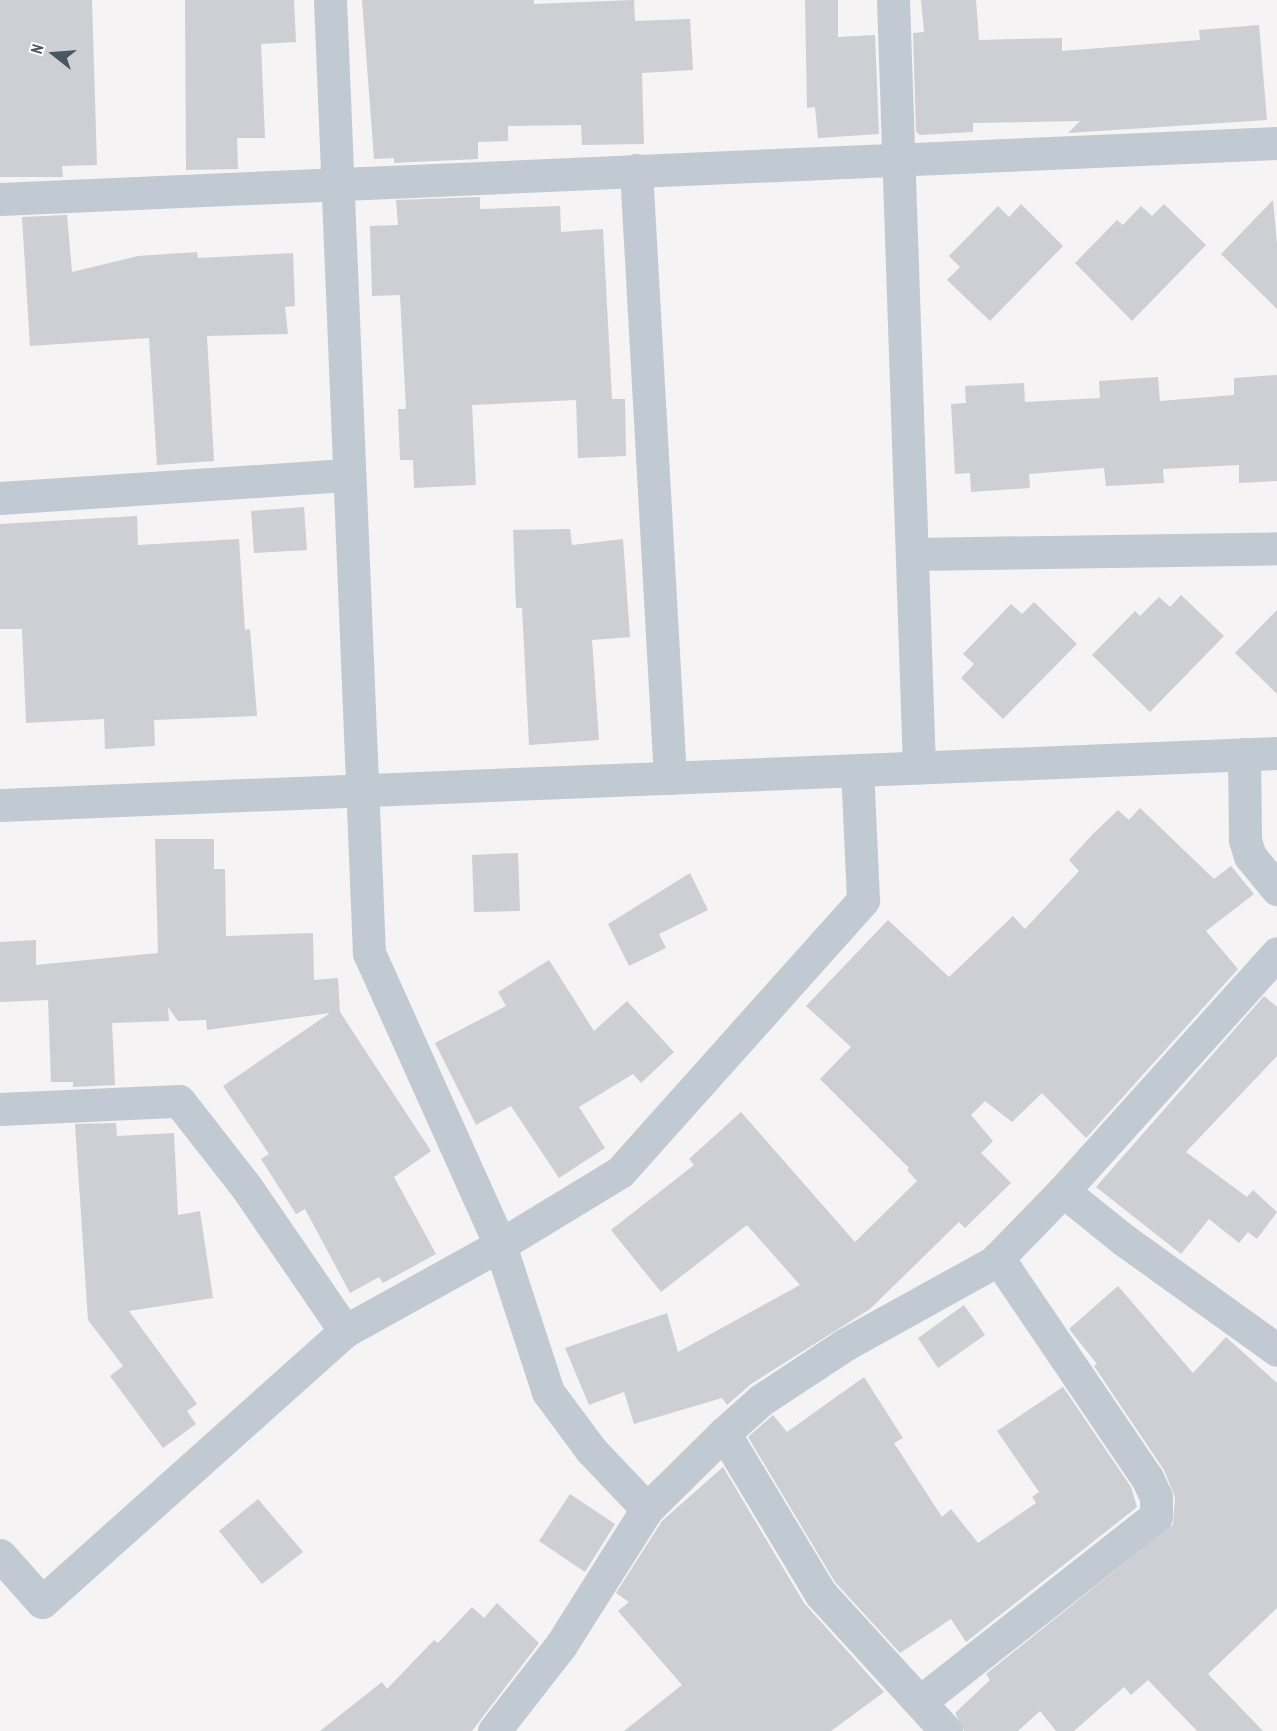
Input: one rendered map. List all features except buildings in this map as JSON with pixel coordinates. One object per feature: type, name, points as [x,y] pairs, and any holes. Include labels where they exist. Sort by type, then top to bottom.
[{"type":"street","points":[[330,0],[340,183],[360,789],[369,953],[500,1245],[548,1392],[591,1450],[647,1509]]},
{"type":"street","points":[[893,0],[897,159],[914,554],[919,768]]},
{"type":"street","points":[[0,199],[1277,143]]},
{"type":"street","points":[[636,170],[670,778]]},
{"type":"street","points":[[0,498],[349,475]]},
{"type":"street","points":[[914,554],[1277,548]]},
{"type":"street","points":[[0,805],[1277,753]]},
{"type":"street","points":[[1244,754],[1245,840],[1250,856],[1277,889]]},
{"type":"street","points":[[0,1556],[42,1602],[345,1331],[500,1245],[620,1172],[863,900],[857,770]]},
{"type":"street","points":[[494,1731],[561,1645],[647,1509],[761,1400],[846,1344],[998,1257],[1063,1191],[1277,953]]},
{"type":"street","points":[[0,1109],[179,1101],[248,1188],[345,1331]]},
{"type":"street","points":[[1063,1191],[1124,1240],[1277,1350]]},
{"type":"street","points":[[921,1701],[1156,1516],[1156,1497],[1148,1478],[998,1257]]},
{"type":"street","points":[[724,1433],[819,1593],[921,1701],[946,1731]]}]
